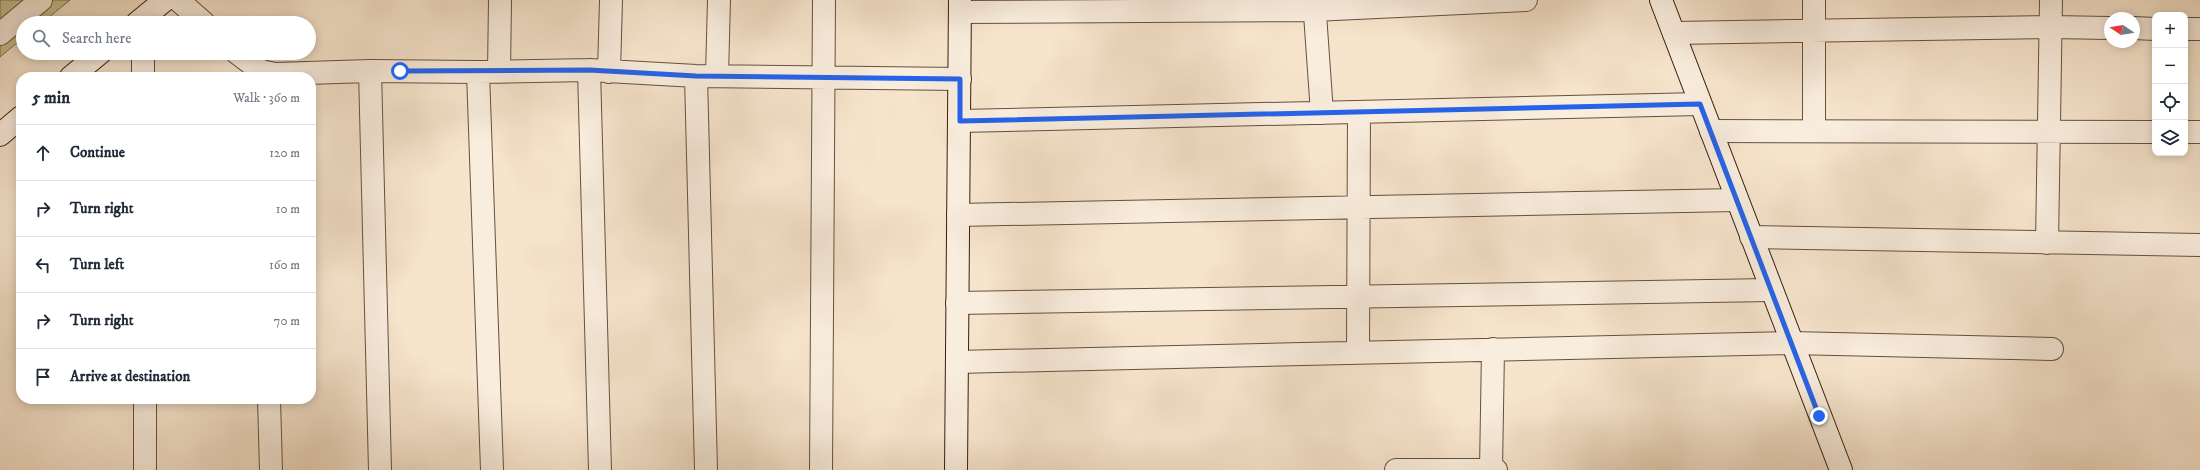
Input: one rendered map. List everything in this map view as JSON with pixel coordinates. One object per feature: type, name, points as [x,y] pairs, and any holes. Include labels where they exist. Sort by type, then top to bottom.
[{"type":"street","points":[[22,16],[41,0]]},
{"type":"street","points":[[147,16],[165,0]]},
{"type":"street","points":[[178,0],[196,16]]},
{"type":"street","points":[[492,470],[488,72],[500,0]]},
{"type":"street","points":[[600,470],[599,71],[611,0]]},
{"type":"street","points":[[706,470],[706,76],[719,0]]},
{"type":"street","points":[[821,470],[824,0]]},
{"type":"street","points":[[956,470],[960,6],[1314,5],[1526,0]]},
{"type":"street","points":[[1661,0],[1736,200],[1841,470]]},
{"type":"street","points":[[1814,0],[1814,131]]},
{"type":"street","points":[[2047,243],[2051,0]]},
{"type":"street","points":[[1314,5],[1322,113]]},
{"type":"street","points":[[0,34],[16,21]]},
{"type":"street","points":[[1674,33],[2051,27],[2104,28]]},
{"type":"street","points":[[2140,28],[2152,29]]},
{"type":"street","points":[[2188,29],[2200,29]]},
{"type":"street","points":[[77,72],[92,60]]},
{"type":"street","points":[[143,60],[144,72]]},
{"type":"street","points":[[246,60],[259,72]]},
{"type":"street","points":[[370,71],[380,470]]},
{"type":"street","points":[[316,73],[370,71],[599,71],[706,76],[960,79]]},
{"type":"street","points":[[960,121],[1700,104]]},
{"type":"street","points":[[1358,352],[1359,112]]},
{"type":"street","points":[[0,134],[16,121]]},
{"type":"street","points":[[1711,131],[2049,130],[2152,132]]},
{"type":"street","points":[[2188,132],[2200,132]]},
{"type":"street","points":[[958,215],[1736,200]]},
{"type":"street","points":[[1751,237],[2200,245]]},
{"type":"street","points":[[957,303],[1771,290]]},
{"type":"street","points":[[957,362],[1791,343],[2052,349]]},
{"type":"street","points":[[1491,470],[1493,349]]},
{"type":"street","points":[[145,404],[145,470]]},
{"type":"street","points":[[269,404],[271,470]]},
{"type":"street","points":[[1396,470],[1496,470]]},
{"type":"shaded area","points":[[0,0],[70,0],[51,16],[16,16],[16,44],[0,57]]},
{"type":"route","points":[[400,71],[478,72],[589,70],[696,76],[960,79],[960,121],[1700,104],[1819,416]]}]
